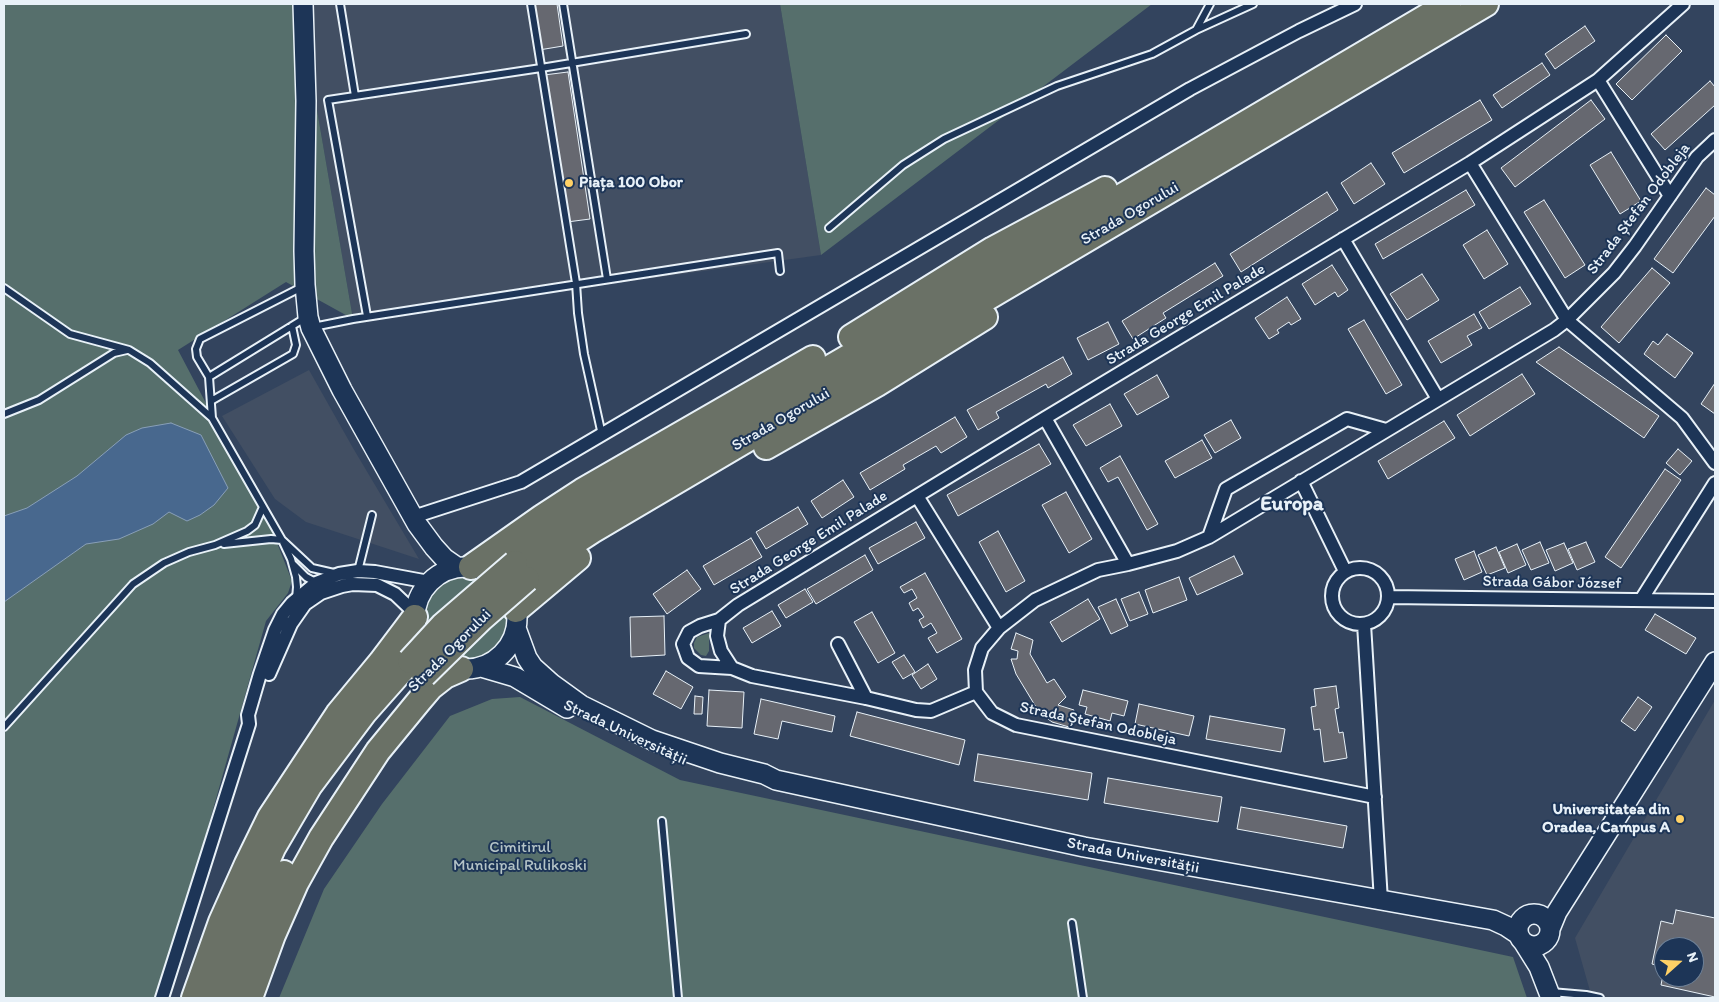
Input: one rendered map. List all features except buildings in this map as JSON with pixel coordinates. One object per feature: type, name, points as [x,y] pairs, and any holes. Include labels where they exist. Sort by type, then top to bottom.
[{"type":"highway","name":"Strada Ogorului","points":[[1254,130],[1448,4]]},
{"type":"highway","name":"Strada Ogorului","points":[[233,998],[259,925],[287,865],[333,790],[393,709],[444,625],[521,571],[579,516],[1254,130],[1486,4]]},
{"type":"highway","points":[[464,567],[582,491],[855,334],[993,249],[1181,147],[1234,123],[1254,130],[1247,152],[1228,166],[877,384],[614,534],[572,562],[516,619]]},
{"type":"highway","points":[[194,998],[221,922],[270,816],[338,714],[386,656],[415,615]]},
{"type":"highway","name":"Strada Ogorului","points":[[213,998],[243,915],[273,848],[310,785],[364,713],[417,668]]},
{"type":"highway","points":[[250,998],[273,935],[296,883],[320,838],[378,750],[431,687],[445,676],[471,668]]},
{"type":"main road","points":[[304,4],[306,101],[305,285],[310,322],[334,373],[415,520],[434,547],[444,558],[464,567],[484,570],[496,576],[509,591],[516,619],[512,641],[504,652],[493,661],[471,668],[449,666],[428,652],[419,636],[415,615],[422,591],[432,580],[449,569],[464,567]]},
{"type":"main road","points":[[415,520],[432,580]]},
{"type":"main road","name":"Strada Universității","points":[[516,619],[527,658],[533,667],[552,684],[581,705],[652,740],[764,774],[776,780],[1084,847],[1493,920],[1506,926],[1521,938],[1535,958],[1548,989]]},
{"type":"main road","points":[[1548,989],[1543,957],[1549,934],[1560,906],[1715,662]]},
{"type":"main road","name":"Strada Universității","points":[[471,668],[515,677],[574,712],[654,751],[716,772],[761,781],[776,780]]},
{"type":"main road","name":"Strada Universității","points":[[1493,920],[1532,915],[1560,906]]},
{"type":"main road","points":[[1532,915],[1546,919],[1549,934],[1539,946],[1534,946],[1521,938],[1519,923],[1532,915]]},
{"type":"street","points":[[415,520],[522,482],[1190,89],[1355,4]]},
{"type":"street","name":"Strada George Emil Palade","points":[[976,692],[931,711],[916,710],[866,698],[752,676],[732,668],[699,666],[688,658],[683,644],[689,632],[719,620],[738,605],[1045,418],[1470,163],[1598,80],[1683,4]]},
{"type":"street","points":[[1598,80],[1670,196]]},
{"type":"street","name":"Strada Ștefan Odobleja","points":[[1375,797],[1016,725],[992,713],[976,692],[975,670],[982,648],[999,628],[1035,600],[1098,570],[1177,551],[1208,536],[1554,330],[1567,320],[1614,273],[1698,157],[1715,140]]},
{"type":"street","points":[[1470,163],[1567,320],[1682,418],[1715,464]]},
{"type":"street","points":[[1343,239],[1438,399]]},
{"type":"street","points":[[1045,418],[1128,564]]},
{"type":"street","points":[[1208,536],[1226,489],[1347,419],[1386,430]]},
{"type":"street","points":[[1301,481],[1345,571]]},
{"type":"street","points":[[1641,600],[1715,483]]},
{"type":"street","points":[[917,496],[999,628]]},
{"type":"street","points":[[1357,568],[1366,568],[1379,575],[1385,583],[1388,597],[1382,614],[1374,621],[1364,624],[1349,623],[1341,618],[1331,601],[1332,590],[1336,580],[1345,571],[1357,568]]},
{"type":"street","points":[[162,998],[249,724],[248,714],[276,630],[284,614],[296,599],[316,583],[339,574],[358,571],[432,580]]},
{"type":"street","points":[[249,724],[256,717],[273,664],[291,624],[306,604],[321,593],[353,584],[378,585],[395,594],[415,615]]},
{"type":"street","name":"Strada Gábor József","points":[[1388,597],[1715,602]]},
{"type":"street","points":[[719,620],[717,636],[721,652],[732,668]]},
{"type":"street","points":[[1364,624],[1381,901]]},
{"type":"street","points":[[838,644],[866,698]]},
{"type":"lane","points":[[340,4],[355,96]]},
{"type":"lane","points":[[531,4],[576,284],[578,313],[590,385],[602,435]]},
{"type":"lane","points":[[564,4],[607,279]]},
{"type":"lane","points":[[1196,30],[1210,4]]},
{"type":"lane","points":[[829,228],[904,165],[944,139],[1058,86],[1152,54],[1196,30],[1254,4]]},
{"type":"lane","points":[[367,316],[328,100],[573,63],[746,34]]},
{"type":"lane","points":[[209,377],[292,326],[310,322],[367,316],[778,253],[780,271]]},
{"type":"lane","points":[[212,418],[209,377],[197,357],[196,349],[200,339],[305,285]]},
{"type":"lane","points":[[4,288],[70,334],[129,350],[150,363],[212,418],[282,540],[290,560],[297,587],[296,599]]},
{"type":"lane","points":[[211,401],[293,354],[296,345],[292,326]]},
{"type":"lane","points":[[4,414],[39,400],[114,353],[129,350]]},
{"type":"lane","points":[[4,727],[133,584],[164,563],[188,552],[215,545],[247,532],[255,525],[263,507]]},
{"type":"lane","points":[[358,571],[372,515]]},
{"type":"lane","points":[[215,545],[271,539],[282,540],[312,568],[339,574]]},
{"type":"lane","points":[[290,560],[298,570],[316,583],[335,588]]},
{"type":"lane","points":[[662,821],[678,998]]},
{"type":"lane","points":[[1072,923],[1084,998]]},
{"type":"lane","points":[[1548,989],[1600,998]]},
{"type":"shaded area","name":"Piața 100 Obor","points":[[310,4],[780,4],[821,255],[353,319],[317,110]]},
{"type":"shaded area","points":[[309,370],[419,559],[306,522],[275,499],[222,416]]},
{"type":"shaded area","name":"Universitatea din Oradea, Campus A","points":[[1715,700],[1715,998],[1592,998],[1575,938]]},
{"type":"green space","points":[[4,4],[310,4],[317,110],[353,319],[286,282],[178,350],[270,525],[292,581],[288,593],[266,621],[160,998],[4,998]]},
{"type":"green space","points":[[780,4],[1152,4],[821,255]]},
{"type":"green space","points":[[474,574],[486,578],[510,619],[508,632],[494,652],[483,658],[471,661],[458,661],[429,639],[424,628],[422,616],[430,592],[439,583],[450,577]]},
{"type":"green space","points":[[709,633],[709,651],[706,656],[701,655],[694,648],[694,643],[697,637]]},
{"type":"green space","name":"Cimitirul Municipal Rulikoski","points":[[520,697],[680,780],[1513,957],[1527,998],[279,998],[324,889],[382,804],[450,716],[492,699]]},
{"type":"water","points":[[171,423],[201,435],[228,488],[214,505],[187,521],[169,512],[153,524],[119,539],[86,544],[4,602],[4,516],[27,508],[77,476],[126,435],[142,428]]},
{"type":"place","name":"Piața 100 Obor","points":[[569,183]]},
{"type":"place","name":"Universitatea din Oradea, Campus A","points":[[1680,819]]},
{"type":"district","name":"Europa","points":[[1292,505]]}]
